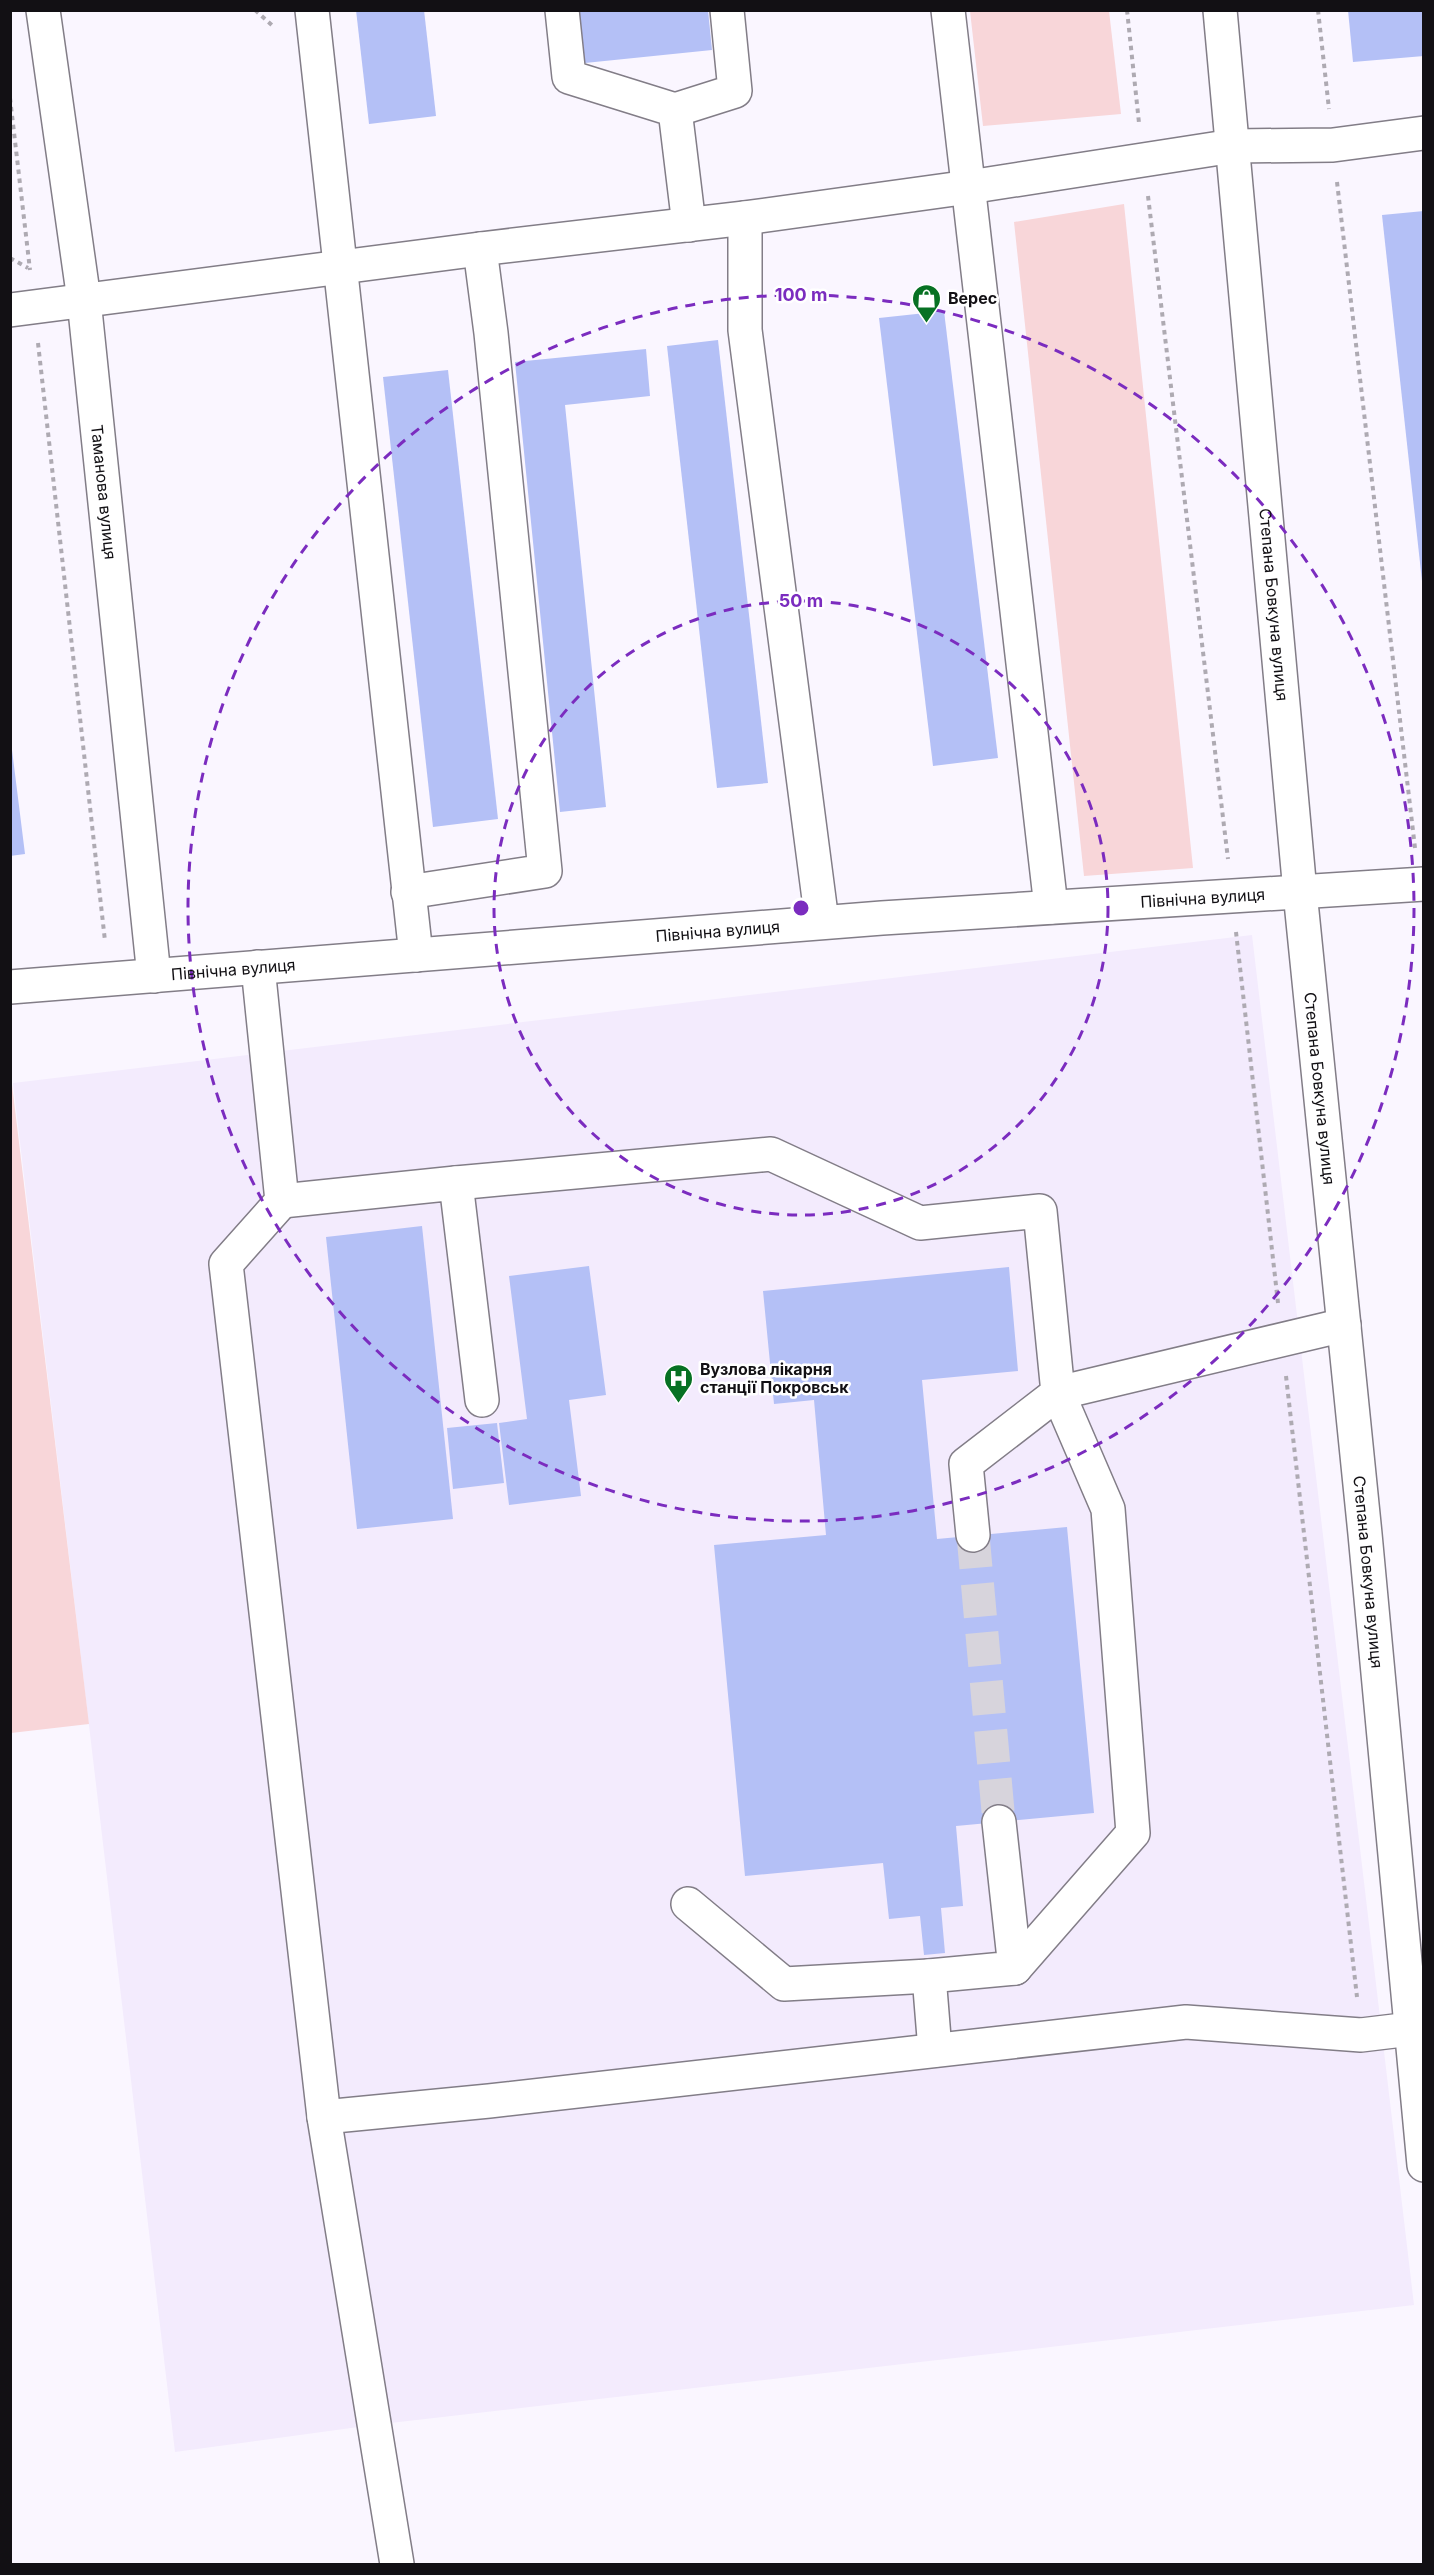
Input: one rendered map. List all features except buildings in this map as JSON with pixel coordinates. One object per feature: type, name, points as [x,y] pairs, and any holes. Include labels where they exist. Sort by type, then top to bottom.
[{"type":"street","name":"Таманова вулиця","points":[[43,10],[84,300],[154,976]]},
{"type":"street","points":[[312,10],[416,955]]},
{"type":"street","points":[[562,10],[568,76],[675,110],[735,90],[727,10]]},
{"type":"street","points":[[948,10],[1051,907]]},
{"type":"street","name":"Степана Бовкуна вулиця","points":[[1220,10],[1300,892],[1344,1325],[1424,2165]]},
{"type":"street","points":[[675,110],[689,225]]},
{"type":"street","points":[[22,309],[480,249],[745,218],[969,187],[1233,146],[1333,144],[1424,133]]},
{"type":"street","points":[[745,218],[746,330],[822,922]]},
{"type":"street","points":[[408,892],[545,871],[491,333],[480,249]]},
{"type":"street","name":"Північна вулиця","points":[[10,987],[822,922],[1421,884]]},
{"type":"street","points":[[258,967],[282,1201]]},
{"type":"street","points":[[397,2565],[324,2117],[226,1264],[282,1201],[771,1154],[920,1223],[1040,1211],[1058,1393],[1108,1509],[1133,1833],[1015,1968],[929,1976],[784,1984],[688,1904]]},
{"type":"street","points":[[456,1183],[482,1400]]},
{"type":"street","points":[[973,1535],[966,1464],[1058,1393],[1344,1325]]},
{"type":"street","points":[[999,1822],[1015,1968]]},
{"type":"street","points":[[929,1976],[935,2050]]},
{"type":"street","points":[[324,2117],[489,2101],[1186,2022],[1361,2035],[1411,2029]]},
{"type":"path","points":[[1127,10],[1232,896],[1361,2035]]},
{"type":"path","points":[[1318,10],[1421,884]]},
{"type":"path","points":[[10,98],[30,269],[22,309],[109,979]]},
{"type":"path","points":[[10,258],[30,269]]},
{"type":"shaded area","points":[[970,11],[1109,11],[1121,114],[983,126]]},
{"type":"shaded area","points":[[1124,204],[1193,868],[1084,876],[1014,222]]},
{"type":"shaded area","name":"Вузлова лікарня станції Покровськ","points":[[1252,935],[1414,2305],[373,2425],[175,2452],[13,1083]]},
{"type":"shaded area","points":[[10,1068],[89,1724],[11,1733],[10,1733]]},
{"type":"tunnel","points":[[973,1535],[999,1822]]},
{"type":"place","name":"Верес","points":[[927,324]]},
{"type":"place","name":"Вузлова лікарня станції Покровськ","points":[[679,1404]]}]
